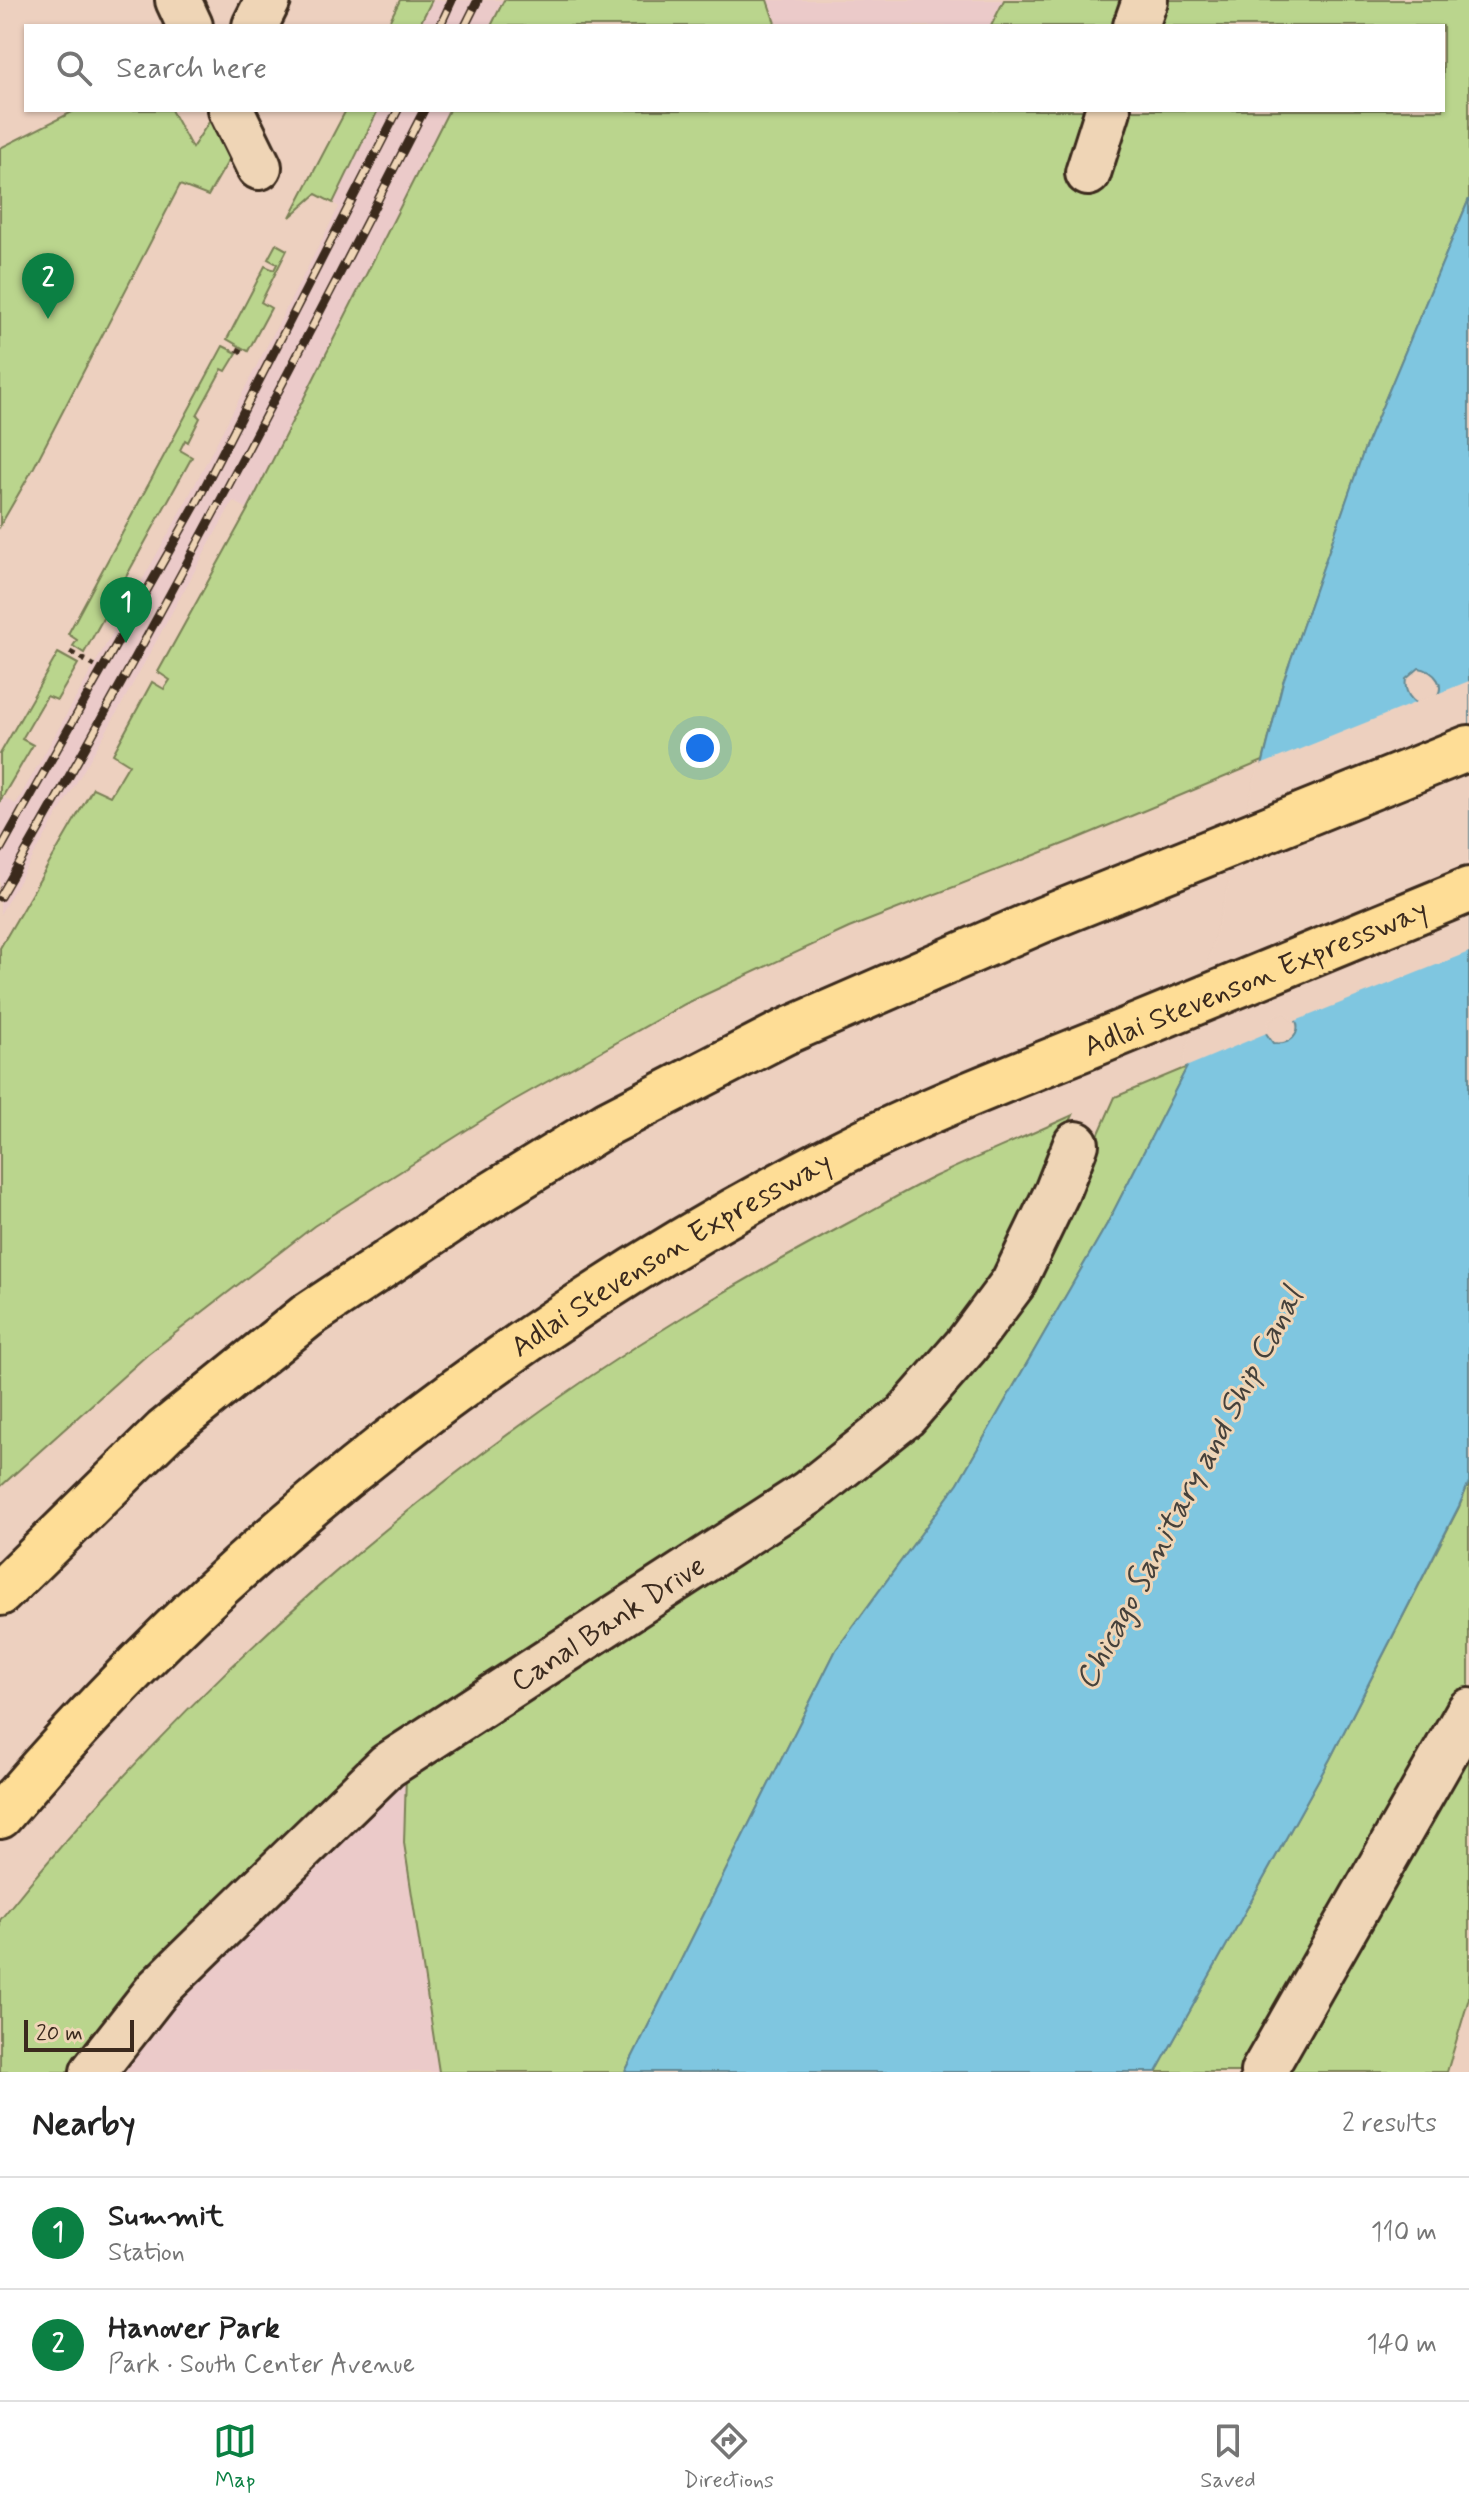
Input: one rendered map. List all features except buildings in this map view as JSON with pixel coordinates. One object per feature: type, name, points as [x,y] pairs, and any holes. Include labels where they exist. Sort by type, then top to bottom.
[{"type":"highway","points":[[0,1573],[165,1431],[307,1316],[462,1213],[608,1123],[785,1032],[1042,920],[1469,748]]},
{"type":"highway","name":"Adlai Stevenson Expressway","points":[[0,1816],[118,1684],[227,1577],[336,1484],[481,1373],[589,1298],[700,1229],[845,1151],[968,1095],[1469,890]]},
{"type":"highway","points":[[0,1593],[165,1431]]},
{"type":"street","points":[[178,0],[189,24]]},
{"type":"street","points":[[256,24],[268,0]]},
{"type":"street","points":[[1137,24],[1145,0]]},
{"type":"street","points":[[232,112],[259,167]]},
{"type":"street","points":[[1088,173],[1107,112]]},
{"type":"street","name":"Canal Bank Drive","points":[[93,2072],[158,1989],[387,1766],[808,1493],[905,1416],[966,1346],[1013,1283],[1057,1192],[1076,1144]]},
{"type":"street","points":[[1263,2072],[1469,1711]]},
{"type":"path","points":[[237,349],[247,354]]},
{"type":"path","points":[[70,652],[95,666]]},
{"type":"shaded area","points":[[432,0],[504,0],[492,24],[420,24]]},
{"type":"shaded area","points":[[767,0],[1004,0],[992,24],[775,24]]},
{"type":"shaded area","points":[[377,112],[448,112],[248,509],[233,501],[118,711],[0,914],[0,801],[2,797],[16,804],[180,513],[339,207],[333,203]]},
{"type":"shaded area","points":[[406,1775],[404,1843],[439,2072],[108,2072],[161,2006]]},
{"type":"green space","points":[[400,0],[432,0],[420,24],[388,24]]},
{"type":"green space","points":[[504,0],[767,0],[775,24],[492,24]]},
{"type":"green space","points":[[1004,0],[1469,0],[1469,199],[1364,450],[1283,682],[1263,761],[849,928],[685,1004],[511,1102],[314,1226],[147,1355],[0,1487],[0,948],[93,788],[110,796],[129,764],[113,754],[152,682],[164,689],[170,680],[158,672],[248,509],[448,112],[1445,112],[1445,24],[992,24]]},
{"type":"green space","points":[[72,112],[172,112],[192,148],[211,119],[230,158],[208,196],[180,185],[34,467],[0,526],[0,148]]},
{"type":"green space","points":[[345,112],[377,112],[333,203],[316,194],[290,217]]},
{"type":"green space","points":[[276,244],[287,250],[261,302],[271,308],[248,351],[227,339],[265,266],[274,270],[277,264],[268,259]]},
{"type":"green space","points":[[223,346],[237,353],[226,371],[222,369],[197,415],[200,418],[188,442],[185,440],[180,450],[192,457],[84,653],[73,646],[77,640],[68,634]]},
{"type":"green space","points":[[58,653],[78,664],[57,700],[47,696],[22,739],[33,745],[0,801],[0,754]]},
{"type":"green space","points":[[1187,1067],[1107,1224],[958,1483],[836,1650],[625,2072],[439,2072],[404,1843],[406,1775],[868,1464],[1078,1181],[1115,1097]]},
{"type":"green space","points":[[1073,1115],[998,1279],[875,1423],[416,1726],[76,2072],[0,2072],[0,1920],[150,1748],[232,1666],[317,1588],[406,1513],[497,1443],[590,1376],[686,1315],[915,1187]]},
{"type":"green space","points":[[1469,1482],[1469,1998],[1447,2072],[1156,2072],[1330,1759]]},
{"type":"water","name":"Chicago Sanitary and Ship Canal","points":[[1469,199],[1469,1482],[1459,1506],[1330,1759],[1156,2072],[625,2072],[836,1650],[958,1483],[1107,1224],[1187,1067],[1283,682],[1364,450]],"holes":[[[1419,668],[1430,672],[1440,685],[1438,695],[1422,704],[1412,700],[1406,685],[1406,679]],[[1287,1011],[1296,1022],[1296,1033],[1288,1042],[1273,1043],[1263,1029],[1270,1013]]]},
{"type":"pier","points":[[1469,681],[1469,952],[1293,1022],[1286,1014],[1279,1013],[1268,1022],[1269,1032],[1181,1069],[1258,766]]},
{"type":"railway","points":[[441,24],[452,0]]},
{"type":"railway","points":[[466,24],[478,0]]},
{"type":"railway","points":[[0,850],[197,502],[397,112]]},
{"type":"railway","points":[[0,897],[217,506],[423,112]]},
{"type":"place","name":"Hanover Park","points":[[48,319]]},
{"type":"place","name":"Summit","points":[[126,643]]}]
